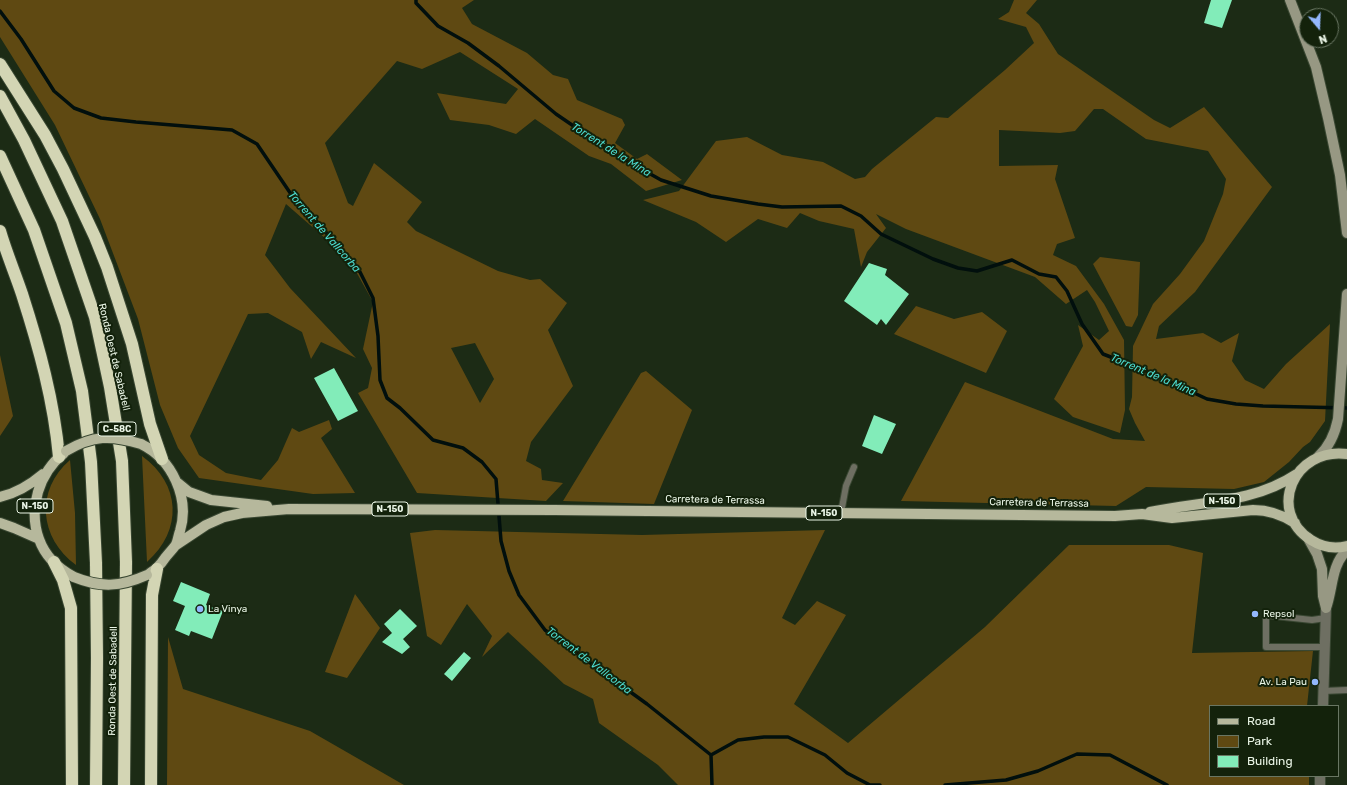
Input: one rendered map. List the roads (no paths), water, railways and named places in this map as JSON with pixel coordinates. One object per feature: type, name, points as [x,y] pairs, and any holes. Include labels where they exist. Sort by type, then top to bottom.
[{"type":"highway","points":[[0,64],[45,135],[95,237],[107,267],[132,344],[150,424],[162,458]]},
{"type":"highway","name":"Ronda Oest de Sabadell","points":[[0,96],[24,140],[62,222],[95,317],[110,387],[122,461],[126,562],[124,785]]},
{"type":"highway","name":"Ronda Oest de Sabadell","points":[[0,156],[34,230],[41,250],[66,323],[82,391],[91,462],[96,563],[96,785]]},
{"type":"highway","points":[[1,235],[22,295],[43,364],[62,454]]},
{"type":"highway","points":[[54,562],[63,580],[71,608],[72,785]]},
{"type":"highway","points":[[151,785],[152,572]]},
{"type":"main road","name":"N-150","points":[[0,497],[25,487],[45,473],[62,454],[80,443],[98,438],[114,438],[141,444],[162,458],[177,482],[181,494],[183,514],[176,545],[152,572],[127,583],[117,585],[95,584],[74,577],[63,571],[45,552],[39,540],[34,515],[39,488],[45,473]]},
{"type":"main road","name":"N-150","points":[[1347,454],[1327,454],[1318,457],[1307,464],[1298,473],[1290,489],[1289,497],[1290,507],[1295,522],[1300,531],[1308,538],[1323,546],[1333,548],[1347,546]]},
{"type":"main road","name":"Carretera de Terrassa","points":[[177,482],[189,492],[211,500],[289,509],[1115,516],[1142,514],[1245,497],[1279,485],[1298,473]]},
{"type":"main road","name":"Carretera de Terrassa","points":[[176,545],[206,525],[224,517],[289,509]]},
{"type":"main road","name":"Carretera de Terrassa","points":[[1142,514],[1172,518],[1246,510],[1266,510],[1295,522]]},
{"type":"main road","name":"N-150","points":[[0,523],[39,540]]},
{"type":"street","points":[[1290,0],[1316,67],[1340,179],[1347,233]]},
{"type":"street","points":[[1340,179],[1347,198]]},
{"type":"street","points":[[1318,457],[1328,447],[1336,429],[1338,419],[1347,294]]},
{"type":"street","points":[[1308,538],[1317,554],[1322,569],[1323,596],[1326,613],[1323,705]]},
{"type":"street","points":[[1326,613],[1335,570],[1342,555],[1347,550]]},
{"type":"lane","points":[[841,513],[846,486],[854,467]]},
{"type":"lane","points":[[1325,647],[1266,647],[1266,615],[1312,620],[1326,613]]},
{"type":"lane","points":[[1323,691],[1347,690]]},
{"type":"waterway","name":"Torrent de la Mina","points":[[416,0],[416,3],[438,26],[468,43],[499,66],[556,114],[613,153],[661,180],[711,196],[758,204],[782,207],[841,206],[861,216],[881,234],[933,259],[958,268],[977,271],[1012,260],[1039,274],[1056,277],[1067,291],[1082,324],[1103,354],[1149,372],[1207,399],[1236,404],[1263,406],[1347,408]]},
{"type":"waterway","name":"Torrent de Vallcorba","points":[[0,11],[21,39],[54,91],[74,108],[101,118],[232,130],[257,144],[297,203],[311,215],[360,272],[373,298],[378,336],[380,380],[387,398],[400,408],[433,440],[463,448],[482,462],[496,479],[501,541],[509,571],[519,595],[545,630],[647,704],[711,755],[738,740],[764,737],[788,737],[825,755],[847,773],[870,785],[880,785]]},
{"type":"waterway","name":"Torrent de Vallcorba","points":[[945,785],[1006,780],[1038,771],[1077,754],[1110,755],[1167,785]]},
{"type":"waterway","points":[[711,755],[712,785]]},
{"type":"place","name":"La Vinya","points":[[200,609]]},
{"type":"place","name":"Repsol","points":[[1255,614]]},
{"type":"place","name":"Av. La Pau","points":[[1315,682]]}]
